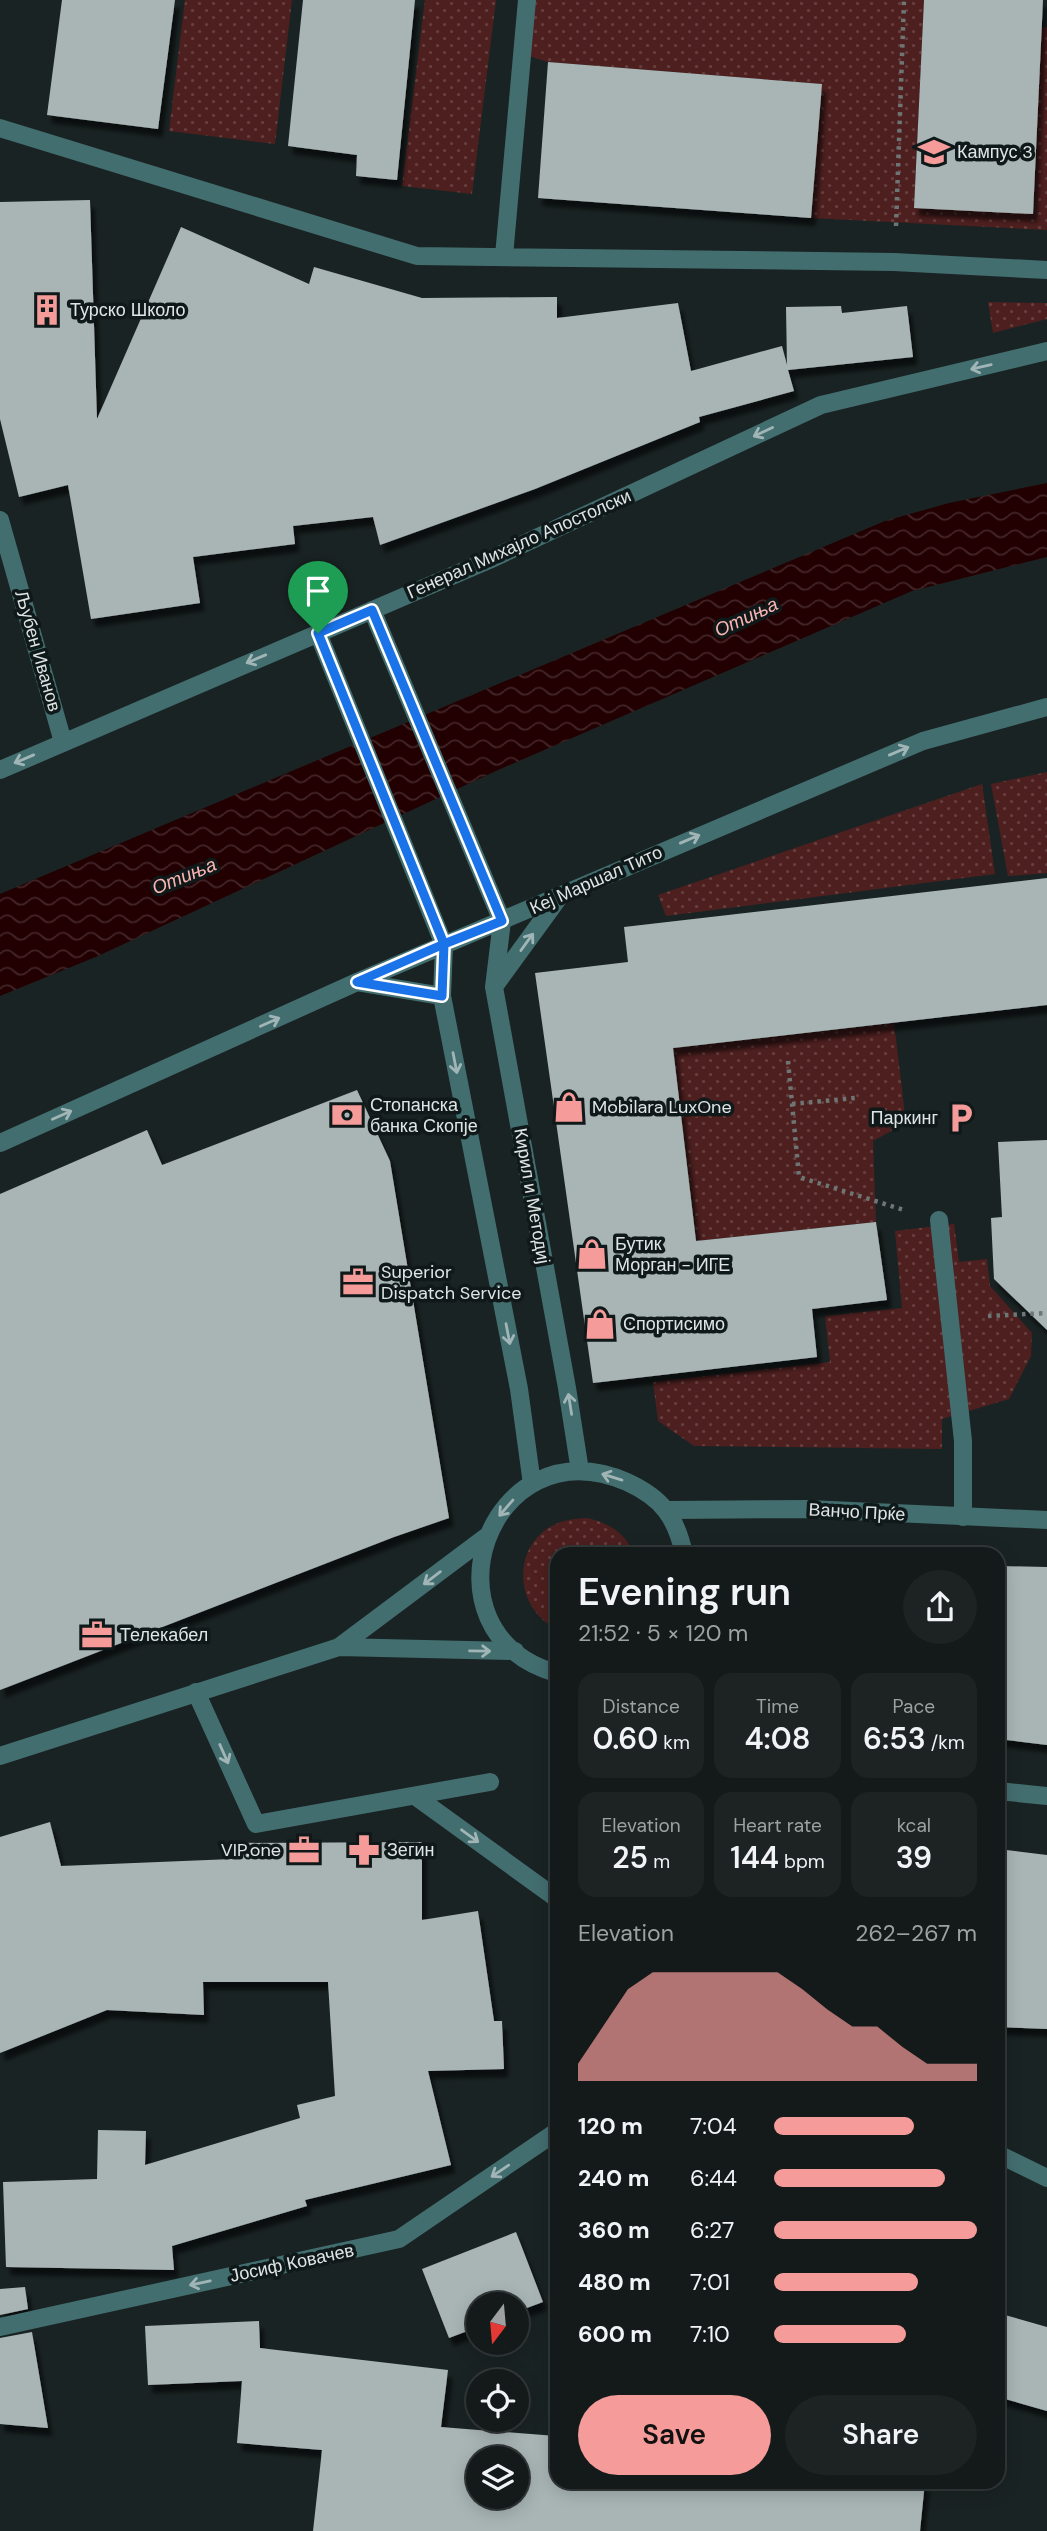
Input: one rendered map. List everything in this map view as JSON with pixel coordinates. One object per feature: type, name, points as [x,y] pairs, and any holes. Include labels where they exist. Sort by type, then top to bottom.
[{"type":"street","points":[[504,256],[527,0]]},
{"type":"street","points":[[0,128],[417,256],[894,262],[1047,270]]},
{"type":"street","name":"Генерал Михајло Апостолски","points":[[0,770],[489,561],[821,405],[1047,351]]},
{"type":"street","name":"Љубен Иванов","points":[[0,520],[63,742]]},
{"type":"street","points":[[372,610],[502,921]]},
{"type":"street","points":[[318,633],[444,944],[442,996],[519,1389],[532,1484]]},
{"type":"street","name":"Кеј Маршал Тито","points":[[0,1143],[444,944],[923,741],[1047,707]]},
{"type":"street","points":[[494,987],[560,896]]},
{"type":"street","name":"Кирил и Методиј","points":[[502,921],[494,987],[580,1471]]},
{"type":"street","points":[[357,982],[442,996]]},
{"type":"street","points":[[939,1220],[963,1441],[963,1517]]},
{"type":"street","points":[[550,1671],[539,1668],[515,1651],[494,1627],[482,1599],[480,1567],[486,1536],[504,1507],[532,1484],[555,1475],[580,1471],[610,1475],[642,1489],[668,1510],[681,1547]]},
{"type":"street","name":"Ванчо Прќе","points":[[668,1510],[809,1509],[1047,1520]]},
{"type":"street","points":[[339,1647],[486,1536]]},
{"type":"street","points":[[0,1756],[339,1647],[515,1651]]},
{"type":"street","points":[[196,1692],[256,1824],[490,1782]]},
{"type":"street","points":[[1005,1792],[1047,1796]]},
{"type":"street","points":[[415,1796],[550,1894]]},
{"type":"street","name":"Јосиф Ковачев","points":[[0,2327],[399,2239],[550,2136]]},
{"type":"street","points":[[1005,2157],[1047,2178]]},
{"type":"path","points":[[895,230],[904,0]]},
{"type":"path","points":[[788,1061],[799,1177],[939,1220]]},
{"type":"path","points":[[793,1104],[855,1098]]},
{"type":"path","points":[[950,1317],[1047,1313]]},
{"type":"shaded area","points":[[185,0],[292,0],[275,144],[169,131]]},
{"type":"shaded area","points":[[425,0],[496,0],[472,194],[402,186]]},
{"type":"shaded area","name":"Кампус 3","points":[[533,0],[924,0],[914,208],[1033,213],[1041,28],[1047,27],[1047,230],[811,218],[821,84],[548,62],[529,56]]},
{"type":"shaded area","points":[[988,302],[1047,303],[1047,319],[993,333]]},
{"type":"shaded area","points":[[1047,772],[1047,873],[1008,876],[991,784]]},
{"type":"shaded area","points":[[982,784],[995,874],[666,916],[658,895]]},
{"type":"shaded area","points":[[894,1023],[906,1123],[873,1141],[876,1222],[696,1241],[673,1048]]},
{"type":"shaded area","points":[[954,1224],[959,1262],[987,1259],[990,1286],[1032,1333],[1031,1356],[1009,1399],[942,1419],[942,1449],[694,1446],[658,1421],[653,1382],[830,1362],[825,1316],[902,1308],[895,1231]]},
{"type":"shaded area","points":[[587,1518],[602,1523],[621,1534],[630,1547],[550,1547],[550,1624],[533,1608],[526,1594],[524,1564],[537,1537],[550,1527],[572,1519]]},
{"type":"water","name":"Отиња","points":[[1047,483],[1047,557],[912,591],[498,770],[98,956],[0,996],[0,894],[885,521],[949,503]]},
{"type":"building","points":[[62,0],[175,0],[158,129],[47,115]]},
{"type":"building","points":[[303,0],[415,0],[397,180],[356,176],[357,155],[288,146]]},
{"type":"building","points":[[924,0],[1043,0],[1033,214],[914,208]]},
{"type":"building","points":[[548,62],[822,84],[811,218],[538,198]]},
{"type":"building","points":[[90,200],[97,419],[181,227],[309,284],[314,267],[422,298],[557,297],[557,318],[678,303],[691,371],[782,346],[787,365],[786,307],[841,306],[842,313],[907,306],[913,357],[788,370],[794,391],[699,417],[700,422],[535,489],[380,545],[373,517],[293,526],[295,544],[193,557],[200,603],[91,619],[68,485],[19,497],[0,419],[0,202]]},
{"type":"building","points":[[1047,878],[1047,1005],[673,1048],[696,1241],[876,1222],[887,1300],[812,1309],[817,1357],[593,1383],[535,973],[628,962],[624,927]]},
{"type":"building","points":[[357,1090],[390,1161],[449,1518],[0,1690],[0,1194],[147,1130],[162,1165]]},
{"type":"building","points":[[1047,1140],[1047,1330],[994,1279],[991,1218],[1002,1217],[998,1142]]},
{"type":"building","points":[[1005,1566],[1047,1567],[1047,1745],[1005,1740]]},
{"type":"building","points":[[50,1822],[61,1866],[232,1859],[232,1843],[422,1842],[422,1920],[478,1911],[494,2021],[502,2021],[504,2069],[428,2071],[451,2165],[305,2200],[307,2206],[172,2246],[174,2270],[6,2267],[3,2182],[97,2179],[98,2130],[146,2131],[145,2165],[300,2118],[297,2105],[335,2096],[328,1982],[203,1982],[204,2015],[107,2010],[0,2053],[0,1837]]},
{"type":"building","points":[[1005,1850],[1047,1855],[1047,2029],[1005,2027]]},
{"type":"building","points":[[516,2232],[543,2302],[529,2307],[529,2292],[466,2292],[466,2332],[449,2338],[422,2269]]},
{"type":"building","points":[[25,2287],[28,2309],[0,2315],[0,2289]]},
{"type":"building","points":[[1005,2315],[1047,2327],[1047,2411],[1005,2399]]},
{"type":"building","points":[[259,2321],[260,2348],[448,2370],[441,2427],[466,2429],[466,2432],[550,2436],[550,2489],[924,2489],[920,2531],[313,2531],[322,2450],[237,2443],[242,2381],[148,2385],[145,2326]]},
{"type":"building","points":[[32,2332],[48,2428],[0,2424],[0,2338]]},
{"type":"place","name":"Кампус 3","points":[[934,152]]},
{"type":"place","name":"Турско Школо","points":[[47,310]]},
{"type":"place","name":"Mobilara LuxOne","points":[[569,1107]]},
{"type":"place","name":"Стопанска банка Скопје","points":[[347,1115]]},
{"type":"place","name":"Паркинг","points":[[961,1118]]},
{"type":"place","name":"Бутик Морган - ИГЕ","points":[[592,1254]]},
{"type":"place","name":"Superior Dispatch Service","points":[[358,1282]]},
{"type":"place","name":"Спортисимо","points":[[600,1324]]},
{"type":"place","name":"Телекабел","points":[[97,1635]]},
{"type":"place","name":"VIP.one","points":[[304,1850]]},
{"type":"place","name":"Зегин","points":[[364,1850]]},
{"type":"route","points":[[318,633],[372,610],[502,921],[444,944],[442,996],[357,982],[444,944],[318,633]]}]
